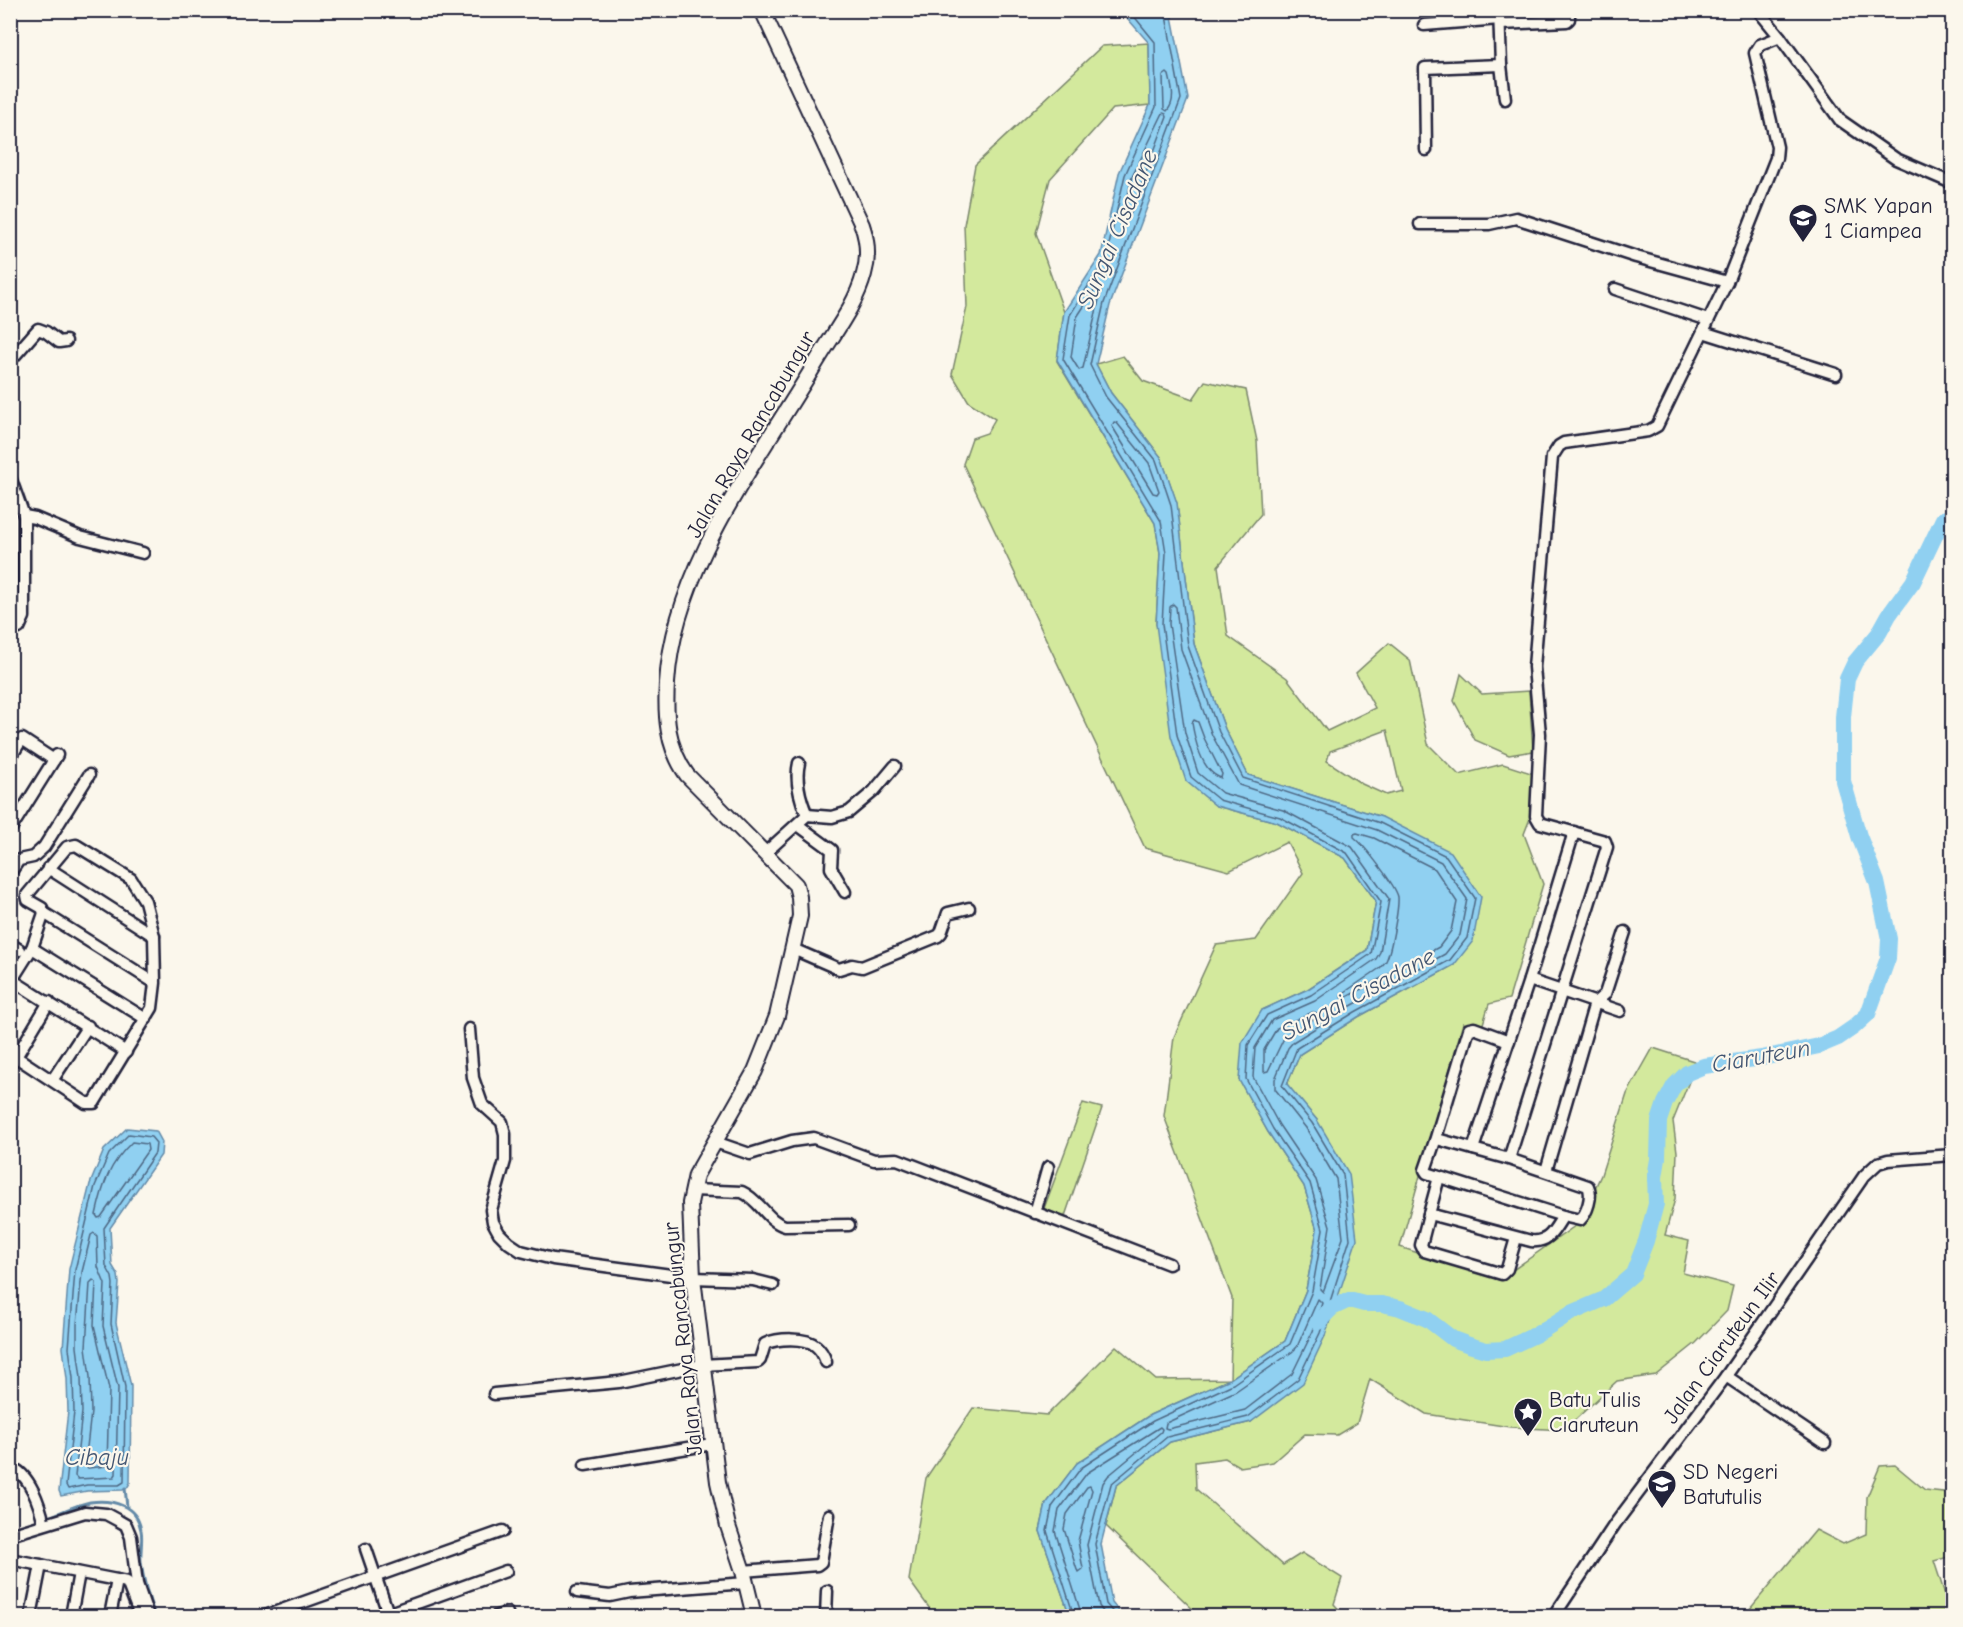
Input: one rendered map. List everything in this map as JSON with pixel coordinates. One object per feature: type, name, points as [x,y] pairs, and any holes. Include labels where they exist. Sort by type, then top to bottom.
[{"type":"main road","name":"Jalan Raya Rancabungur","points":[[754,1617],[745,1577],[728,1526],[712,1444],[693,1278],[690,1203],[696,1176],[755,1071],[777,1016],[794,949],[800,916],[799,897],[796,885],[687,775],[679,764],[671,743],[667,720],[669,657],[680,610],[704,554],[753,463],[805,382],[854,298],[864,275],[868,249],[862,225],[762,10]]},
{"type":"street","points":[[1424,25],[1500,18],[1566,21],[1569,19],[1569,10]]},
{"type":"street","points":[[1758,10],[1840,120],[1896,159],[1953,183]]},
{"type":"street","points":[[1500,18],[1501,65],[1505,99]]},
{"type":"street","points":[[1509,1159],[1607,847],[1605,841],[1540,823],[1536,816],[1540,734],[1534,667],[1552,457],[1558,446],[1564,443],[1653,430],[1657,426],[1727,282],[1776,158],[1777,147],[1755,53],[1760,45],[1780,37]]},
{"type":"street","points":[[1426,150],[1425,68],[1501,65]]},
{"type":"street","points":[[1420,224],[1489,224],[1516,218],[1636,257],[1727,282]]},
{"type":"street","points":[[1615,289],[1708,320]]},
{"type":"street","points":[[10,361],[38,329],[59,342],[66,341]]},
{"type":"street","points":[[1703,332],[1836,374]]},
{"type":"street","points":[[10,477],[24,516],[24,617],[19,628],[10,631]]},
{"type":"street","points":[[24,516],[35,518],[80,537],[144,553]]},
{"type":"street","points":[[10,758],[22,740],[56,757],[10,830]]},
{"type":"street","points":[[799,763],[797,774],[807,815]]},
{"type":"street","points":[[807,815],[832,817],[849,812],[874,791],[894,766]]},
{"type":"street","points":[[10,873],[15,858],[33,857],[44,847],[89,775]]},
{"type":"street","points":[[764,854],[807,815]]},
{"type":"street","points":[[798,825],[832,850],[831,868],[845,892]]},
{"type":"street","points":[[1473,1149],[1529,980],[1574,832]]},
{"type":"street","points":[[50,1002],[14,1055],[86,1103],[94,1103],[152,1008],[155,983],[154,936],[142,893],[131,879],[76,845],[67,847],[48,868],[27,895],[28,900],[42,909],[44,913],[155,983]]},
{"type":"street","points":[[48,868],[154,936]]},
{"type":"street","points":[[794,949],[839,969],[852,965],[862,967],[938,936],[948,913],[969,908]]},
{"type":"street","points":[[44,913],[32,948],[11,982],[50,1002],[126,1052]]},
{"type":"street","points":[[1546,1172],[1595,1003],[1605,994],[1625,932]]},
{"type":"street","points":[[32,948],[146,1019]]},
{"type":"street","points":[[1529,980],[1620,1011]]},
{"type":"street","points":[[52,1079],[88,1026]]},
{"type":"street","points":[[1435,1141],[1441,1139],[1578,1182],[1590,1189],[1583,1218],[1580,1220],[1563,1216],[1438,1177],[1425,1170],[1470,1027],[1509,1041]]},
{"type":"street","points":[[470,1029],[473,1078],[482,1104],[502,1122],[505,1134],[505,1161],[491,1210],[493,1222],[499,1233],[509,1243],[535,1256],[693,1278],[753,1280],[773,1285]]},
{"type":"street","points":[[715,1142],[750,1154],[792,1141],[814,1138],[874,1160],[897,1159],[1169,1263]]},
{"type":"street","name":"Jalan Ciaruteun Ilir","points":[[1554,1617],[1615,1524],[1726,1376],[1870,1168],[1888,1160],[1953,1155]]},
{"type":"street","points":[[1035,1213],[1048,1167]]},
{"type":"street","points":[[1438,1177],[1421,1248],[1502,1274],[1505,1272],[1516,1238]]},
{"type":"street","points":[[692,1190],[742,1192],[755,1201],[777,1224],[785,1226],[849,1225]]},
{"type":"street","points":[[1429,1214],[1539,1242],[1547,1239],[1563,1216]]},
{"type":"street","points":[[494,1394],[619,1382],[702,1365],[758,1362],[765,1344],[779,1340],[810,1342],[819,1349],[826,1362]]},
{"type":"street","points":[[1726,1376],[1825,1443]]},
{"type":"street","points":[[585,1466],[712,1444]]},
{"type":"street","points":[[10,1467],[22,1475],[40,1506],[44,1524]]},
{"type":"street","points":[[10,1535],[85,1512],[106,1514],[126,1525],[131,1537],[137,1584],[148,1617]]},
{"type":"street","points":[[576,1592],[610,1596],[817,1565],[821,1562],[829,1515]]},
{"type":"street","points":[[265,1616],[503,1531]]},
{"type":"street","points":[[366,1549],[386,1616],[506,1571]]},
{"type":"street","points":[[10,1559],[127,1582],[140,1617]]},
{"type":"street","points":[[31,1617],[41,1565]]},
{"type":"street","points":[[71,1617],[80,1573]]},
{"type":"street","points":[[110,1617],[117,1580]]},
{"type":"street","points":[[826,1617],[827,1591]]},
{"type":"green space","points":[[1149,43],[1150,105],[1113,109],[1050,179],[1036,233],[1064,312],[1057,361],[1155,523],[1160,553],[1156,624],[1216,806],[1277,822],[1345,858],[1376,901],[1367,950],[1308,989],[1262,1010],[1239,1080],[1268,1132],[1304,1186],[1317,1230],[1306,1290],[1285,1341],[1230,1379],[1232,1298],[1164,1116],[1174,1037],[1216,945],[1256,940],[1303,873],[1287,842],[1229,871],[1145,848],[963,464],[972,438],[987,433],[995,419],[969,402],[952,374],[967,307],[964,225],[975,165],[1102,46]]},
{"type":"green space","points":[[1123,356],[1143,381],[1193,399],[1205,381],[1246,390],[1257,441],[1261,514],[1218,566],[1228,636],[1287,678],[1327,731],[1375,708],[1356,673],[1389,643],[1410,660],[1428,744],[1459,775],[1503,764],[1534,774],[1538,798],[1524,834],[1543,884],[1509,999],[1489,1004],[1482,1027],[1463,1023],[1400,1247],[1499,1280],[1579,1223],[1601,1175],[1627,1094],[1653,1048],[1697,1062],[1673,1121],[1677,1152],[1675,1199],[1665,1235],[1689,1241],[1683,1273],[1733,1286],[1727,1311],[1696,1343],[1656,1375],[1617,1381],[1564,1430],[1510,1427],[1426,1414],[1370,1379],[1357,1423],[1337,1435],[1305,1434],[1273,1462],[1240,1467],[1225,1458],[1195,1462],[1196,1489],[1283,1565],[1302,1553],[1342,1578],[1334,1604],[1345,1616],[1200,1616],[1106,1526],[1116,1486],[1170,1442],[1251,1422],[1325,1336],[1317,1120],[1287,1085],[1300,1054],[1358,1017],[1454,965],[1382,817],[1248,775],[1225,729],[1194,644],[1177,504],[1161,457],[1111,393],[1096,364]],"holes":[[[1387,730],[1401,791],[1386,795],[1362,784],[1327,761],[1330,751]]]},
{"type":"green space","points":[[1461,674],[1482,694],[1529,691],[1533,751],[1509,755],[1475,740],[1454,701]]},
{"type":"green space","points":[[1083,1103],[1102,1108],[1064,1219],[1043,1211]]},
{"type":"green space","points":[[1116,1346],[1156,1380],[1230,1379],[1150,1415],[1077,1463],[1046,1504],[1040,1531],[1070,1616],[935,1616],[909,1580],[926,1478],[973,1408],[1047,1415]]},
{"type":"green space","points":[[1895,1465],[1925,1490],[1952,1493],[1952,1556],[1934,1561],[1952,1616],[1744,1616],[1816,1530],[1843,1544],[1866,1534],[1867,1497],[1880,1466]]},
{"type":"water","name":"Sungai Cisadane","points":[[1121,11],[1171,11],[1188,99],[1110,305],[1096,364],[1111,393],[1161,457],[1177,503],[1194,644],[1225,729],[1248,775],[1382,817],[1451,852],[1481,897],[1473,941],[1454,965],[1358,1017],[1300,1054],[1287,1084],[1317,1120],[1349,1174],[1357,1239],[1325,1336],[1303,1383],[1251,1422],[1170,1442],[1116,1486],[1101,1544],[1112,1603],[1123,1616],[1070,1616],[1040,1531],[1046,1504],[1077,1463],[1150,1415],[1230,1379],[1285,1341],[1306,1290],[1317,1230],[1304,1186],[1268,1132],[1239,1080],[1242,1043],[1262,1010],[1308,989],[1367,950],[1376,901],[1345,858],[1277,822],[1216,806],[1186,781],[1171,736],[1156,624],[1160,553],[1155,523],[1057,360],[1064,312],[1101,255],[1119,173],[1150,105],[1149,43]]},
{"type":"water","name":"Cibaju","points":[[127,1128],[156,1131],[162,1142],[161,1155],[110,1228],[112,1265],[118,1275],[119,1283],[116,1323],[131,1386],[130,1483],[123,1490],[87,1491],[61,1496],[59,1491],[68,1411],[63,1348],[69,1269],[90,1184],[104,1150]]},
{"type":"waterway","name":"Ciaruteun","points":[[1318,1322],[1332,1308],[1349,1300],[1364,1304],[1382,1304],[1400,1308],[1427,1319],[1453,1339],[1469,1345],[1486,1350],[1505,1349],[1537,1334],[1569,1314],[1604,1299],[1633,1274],[1646,1241],[1656,1204],[1655,1177],[1659,1121],[1674,1086],[1687,1073],[1704,1066],[1762,1058],[1819,1046],[1838,1038],[1868,1014],[1888,958],[1889,939],[1877,882],[1859,836],[1843,781],[1843,717],[1847,679],[1855,662],[1879,633],[1913,582],[1943,519],[1952,516]]},
{"type":"waterway","points":[[125,1488],[127,1507]]},
{"type":"waterway","points":[[46,1518],[73,1507],[98,1501],[115,1503],[129,1509],[139,1521],[142,1538],[142,1569],[155,1616]]},
{"type":"waterway","points":[[26,1525],[40,1520]]},
{"type":"place","name":"SMK Yapan 1 Ciampea","points":[[1803,244]]},
{"type":"place","name":"Batu Tulis Ciaruteun","points":[[1528,1438]]},
{"type":"place","name":"SD Negeri Batutulis","points":[[1662,1510]]}]
